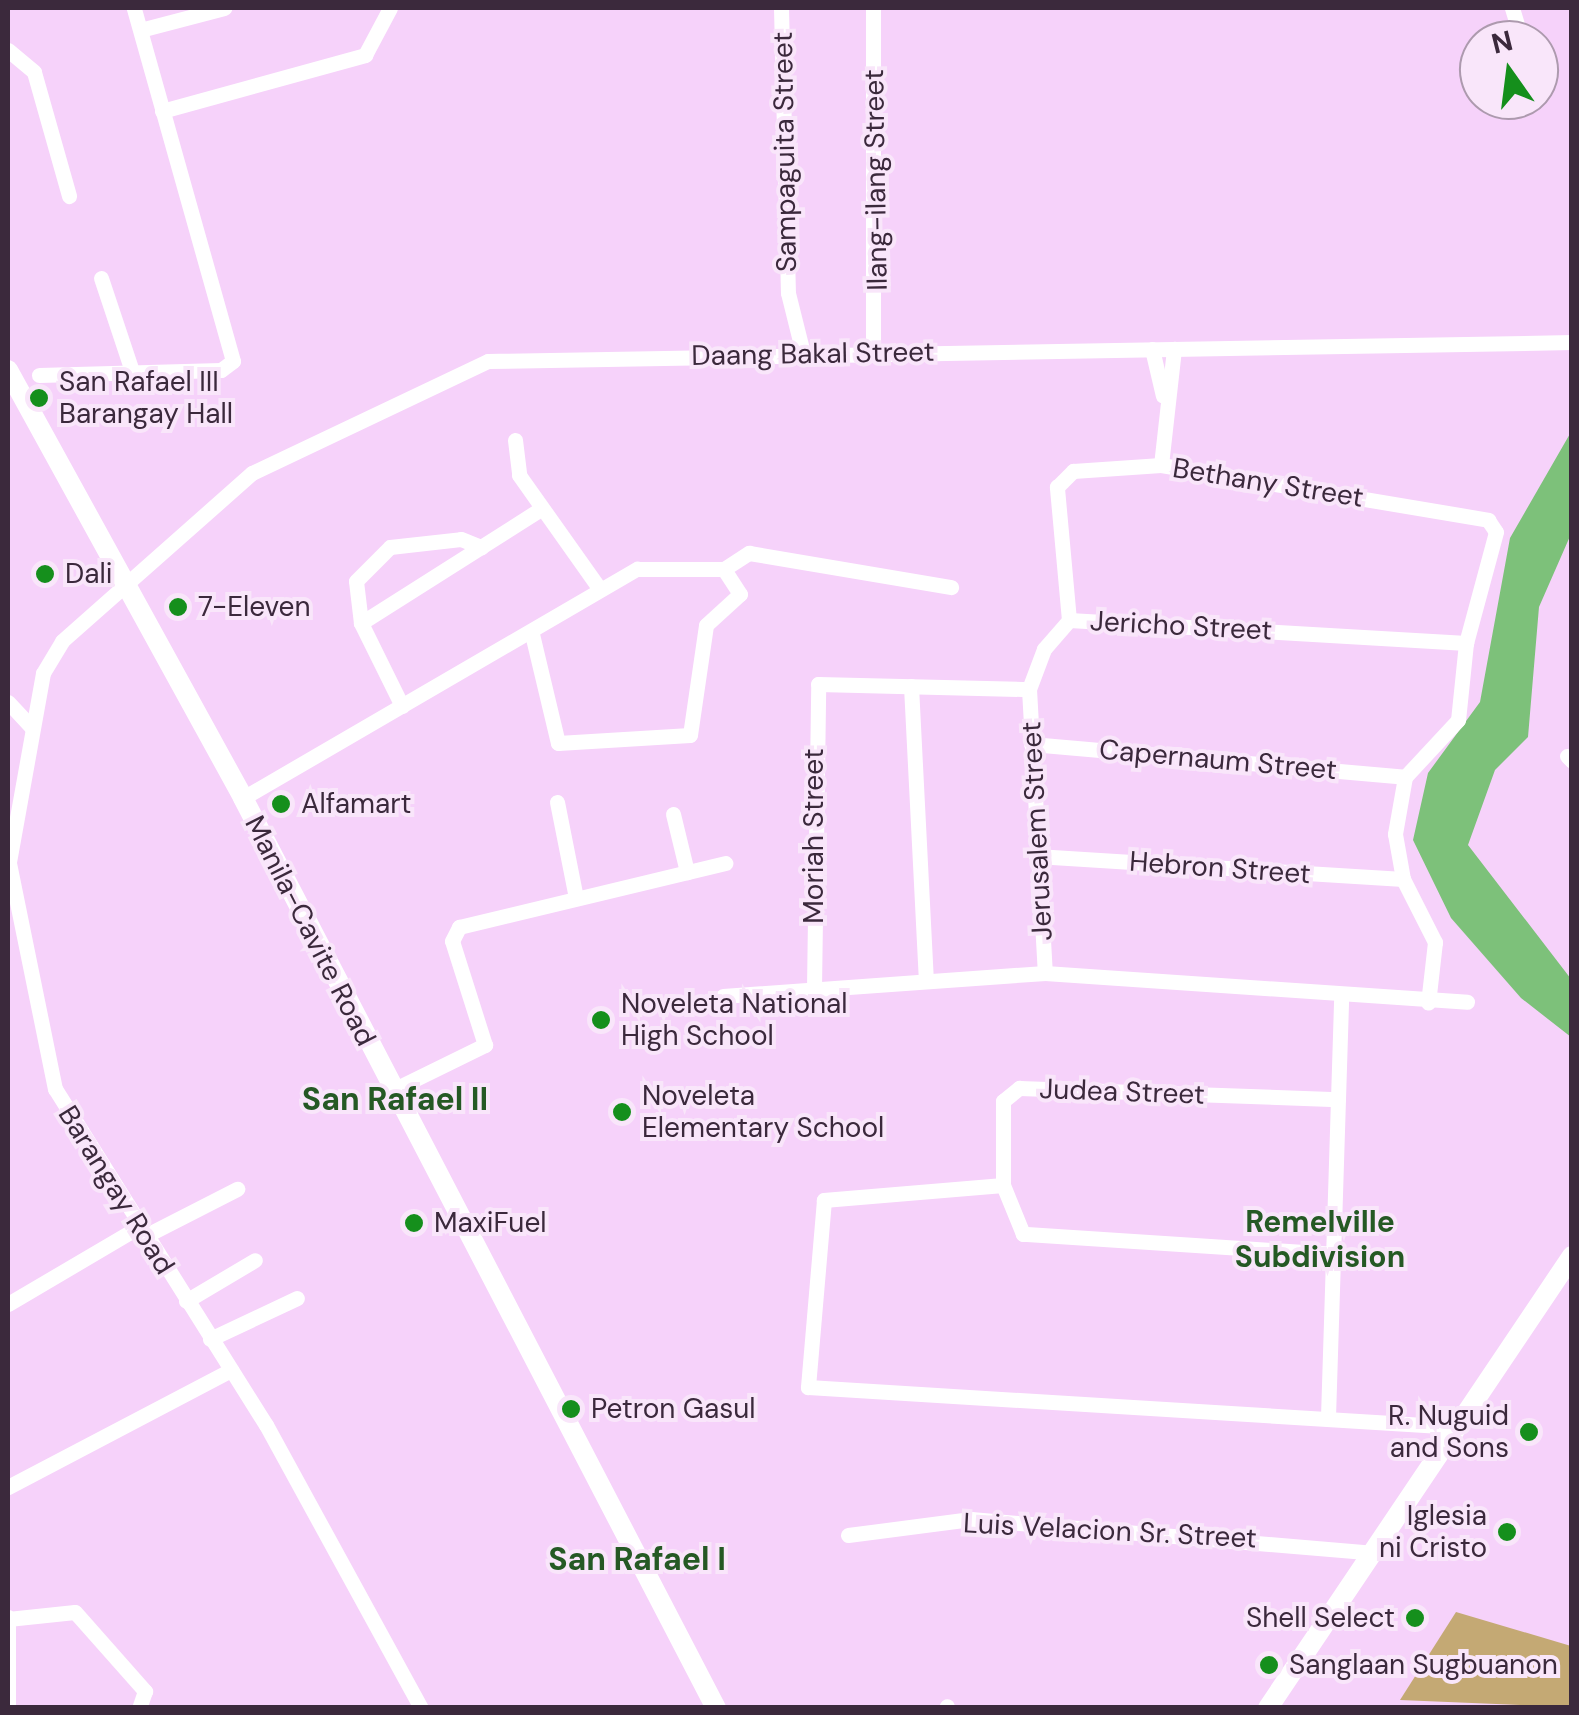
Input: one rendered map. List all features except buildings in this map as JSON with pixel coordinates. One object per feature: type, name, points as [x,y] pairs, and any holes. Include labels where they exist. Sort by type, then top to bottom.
[{"type":"main road","name":"Manila-Cavite Road","points":[[14,384],[242,798],[390,1091],[716,1708]]},
{"type":"main road","points":[[1268,1708],[1572,1256]]},
{"type":"street","points":[[39,375],[131,368],[221,370],[233,361],[233,336],[162,110],[144,29],[134,8]]},
{"type":"street","points":[[144,29],[224,8]]},
{"type":"street","points":[[162,110],[365,55],[390,8]]},
{"type":"street","name":"Sampaguita Street","points":[[782,8],[788,293],[803,353]]},
{"type":"street","name":"Ilang-ilang Street","points":[[872,352],[873,8]]},
{"type":"street","points":[[8,50],[34,72],[69,196]]},
{"type":"street","points":[[102,278],[131,368]]},
{"type":"street","name":"Daang Bakal Street","points":[[123,586],[252,473],[475,364],[803,353],[1572,342]]},
{"type":"street","points":[[1161,465],[1163,396],[1174,349]]},
{"type":"street","points":[[1152,350],[1163,396]]},
{"type":"street","points":[[515,440],[520,475],[599,588]]},
{"type":"street","name":"Bethany Street","points":[[1069,620],[1061,477],[1161,465],[1488,520],[1496,532],[1466,643],[1458,720],[1405,777]]},
{"type":"street","points":[[361,623],[542,508]]},
{"type":"street","points":[[402,706],[361,623],[356,580],[381,552],[460,540],[480,547]]},
{"type":"street","points":[[242,798],[532,634],[599,588],[637,569],[724,568],[749,553],[951,586]]},
{"type":"street","points":[[532,634],[558,742],[690,736],[706,625],[740,594],[724,568]]},
{"type":"street","name":"Barangay Road","points":[[123,586],[50,658],[31,727],[9,862],[22,957],[62,1106],[231,1370],[421,1708]]},
{"type":"street","name":"Jericho Street","points":[[1029,689],[1044,649],[1069,620],[1466,643]]},
{"type":"street","name":"Moriah Street","points":[[814,990],[818,684],[912,686]]},
{"type":"street","points":[[926,980],[912,686],[1029,689]]},
{"type":"street","name":"Jerusalem Street","points":[[1029,689],[1046,974]]},
{"type":"street","points":[[8,702],[31,727]]},
{"type":"street","name":"Capernaum Street","points":[[1031,744],[1405,777]]},
{"type":"street","points":[[1405,777],[1394,834],[1403,879],[1436,942],[1428,1002]]},
{"type":"street","points":[[557,802],[576,898]]},
{"type":"street","points":[[673,814],[687,872]]},
{"type":"street","name":"Hebron Street","points":[[1036,856],[1403,879]]},
{"type":"street","points":[[390,1091],[485,1045],[452,933],[576,898],[725,863]]},
{"type":"street","points":[[723,996],[1046,974],[1341,998],[1467,1002]]},
{"type":"street","points":[[1328,1417],[1341,998]]},
{"type":"street","name":"Judea Street","points":[[1334,1254],[1024,1234],[1003,1186],[1003,1101],[1019,1088],[1338,1099]]},
{"type":"street","points":[[1003,1186],[824,1200],[808,1387],[1457,1427]]},
{"type":"street","points":[[8,1304],[140,1232],[236,1188]]},
{"type":"street","points":[[186,1302],[255,1260]]},
{"type":"street","points":[[210,1339],[297,1298]]},
{"type":"street","points":[[8,1488],[231,1370]]},
{"type":"street","name":"Luis Velacion Sr. Street","points":[[848,1534],[971,1519],[1372,1552]]},
{"type":"street","points":[[8,1708],[8,1618],[75,1612],[157,1708]]},
{"type":"street","points":[[139,1708],[145,1691]]},
{"type":"shaded area","points":[[1571,432],[1571,534],[1539,607],[1528,737],[1495,770],[1468,845],[1571,979],[1571,1037],[1521,998],[1451,918],[1413,840],[1428,773],[1480,702],[1510,538]]},
{"type":"shaded area","points":[[1456,1612],[1571,1646],[1571,1707],[1400,1700]]},
{"type":"place","name":"San Rafael III Barangay Hall","points":[[39,398]]},
{"type":"place","name":"Dali","points":[[45,574]]},
{"type":"place","name":"7-Eleven","points":[[178,607]]},
{"type":"place","name":"Alfamart","points":[[281,804]]},
{"type":"place","name":"Noveleta National High School","points":[[601,1020]]},
{"type":"place","name":"Noveleta Elementary School","points":[[622,1112]]},
{"type":"place","name":"MaxiFuel","points":[[414,1223]]},
{"type":"place","name":"Petron Gasul","points":[[571,1409]]},
{"type":"place","name":"R. Nuguid and Sons","points":[[1529,1432]]},
{"type":"place","name":"Iglesia ni Cristo","points":[[1507,1532]]},
{"type":"place","name":"Shell Select","points":[[1415,1618]]},
{"type":"place","name":"Sanglaan Sugbuanon","points":[[1269,1665]]},
{"type":"district","name":"San Rafael II","points":[[395,1099]]},
{"type":"district","name":"Remelville Subdivision","points":[[1320,1239]]},
{"type":"district","name":"San Rafael I","points":[[637,1559]]}]
